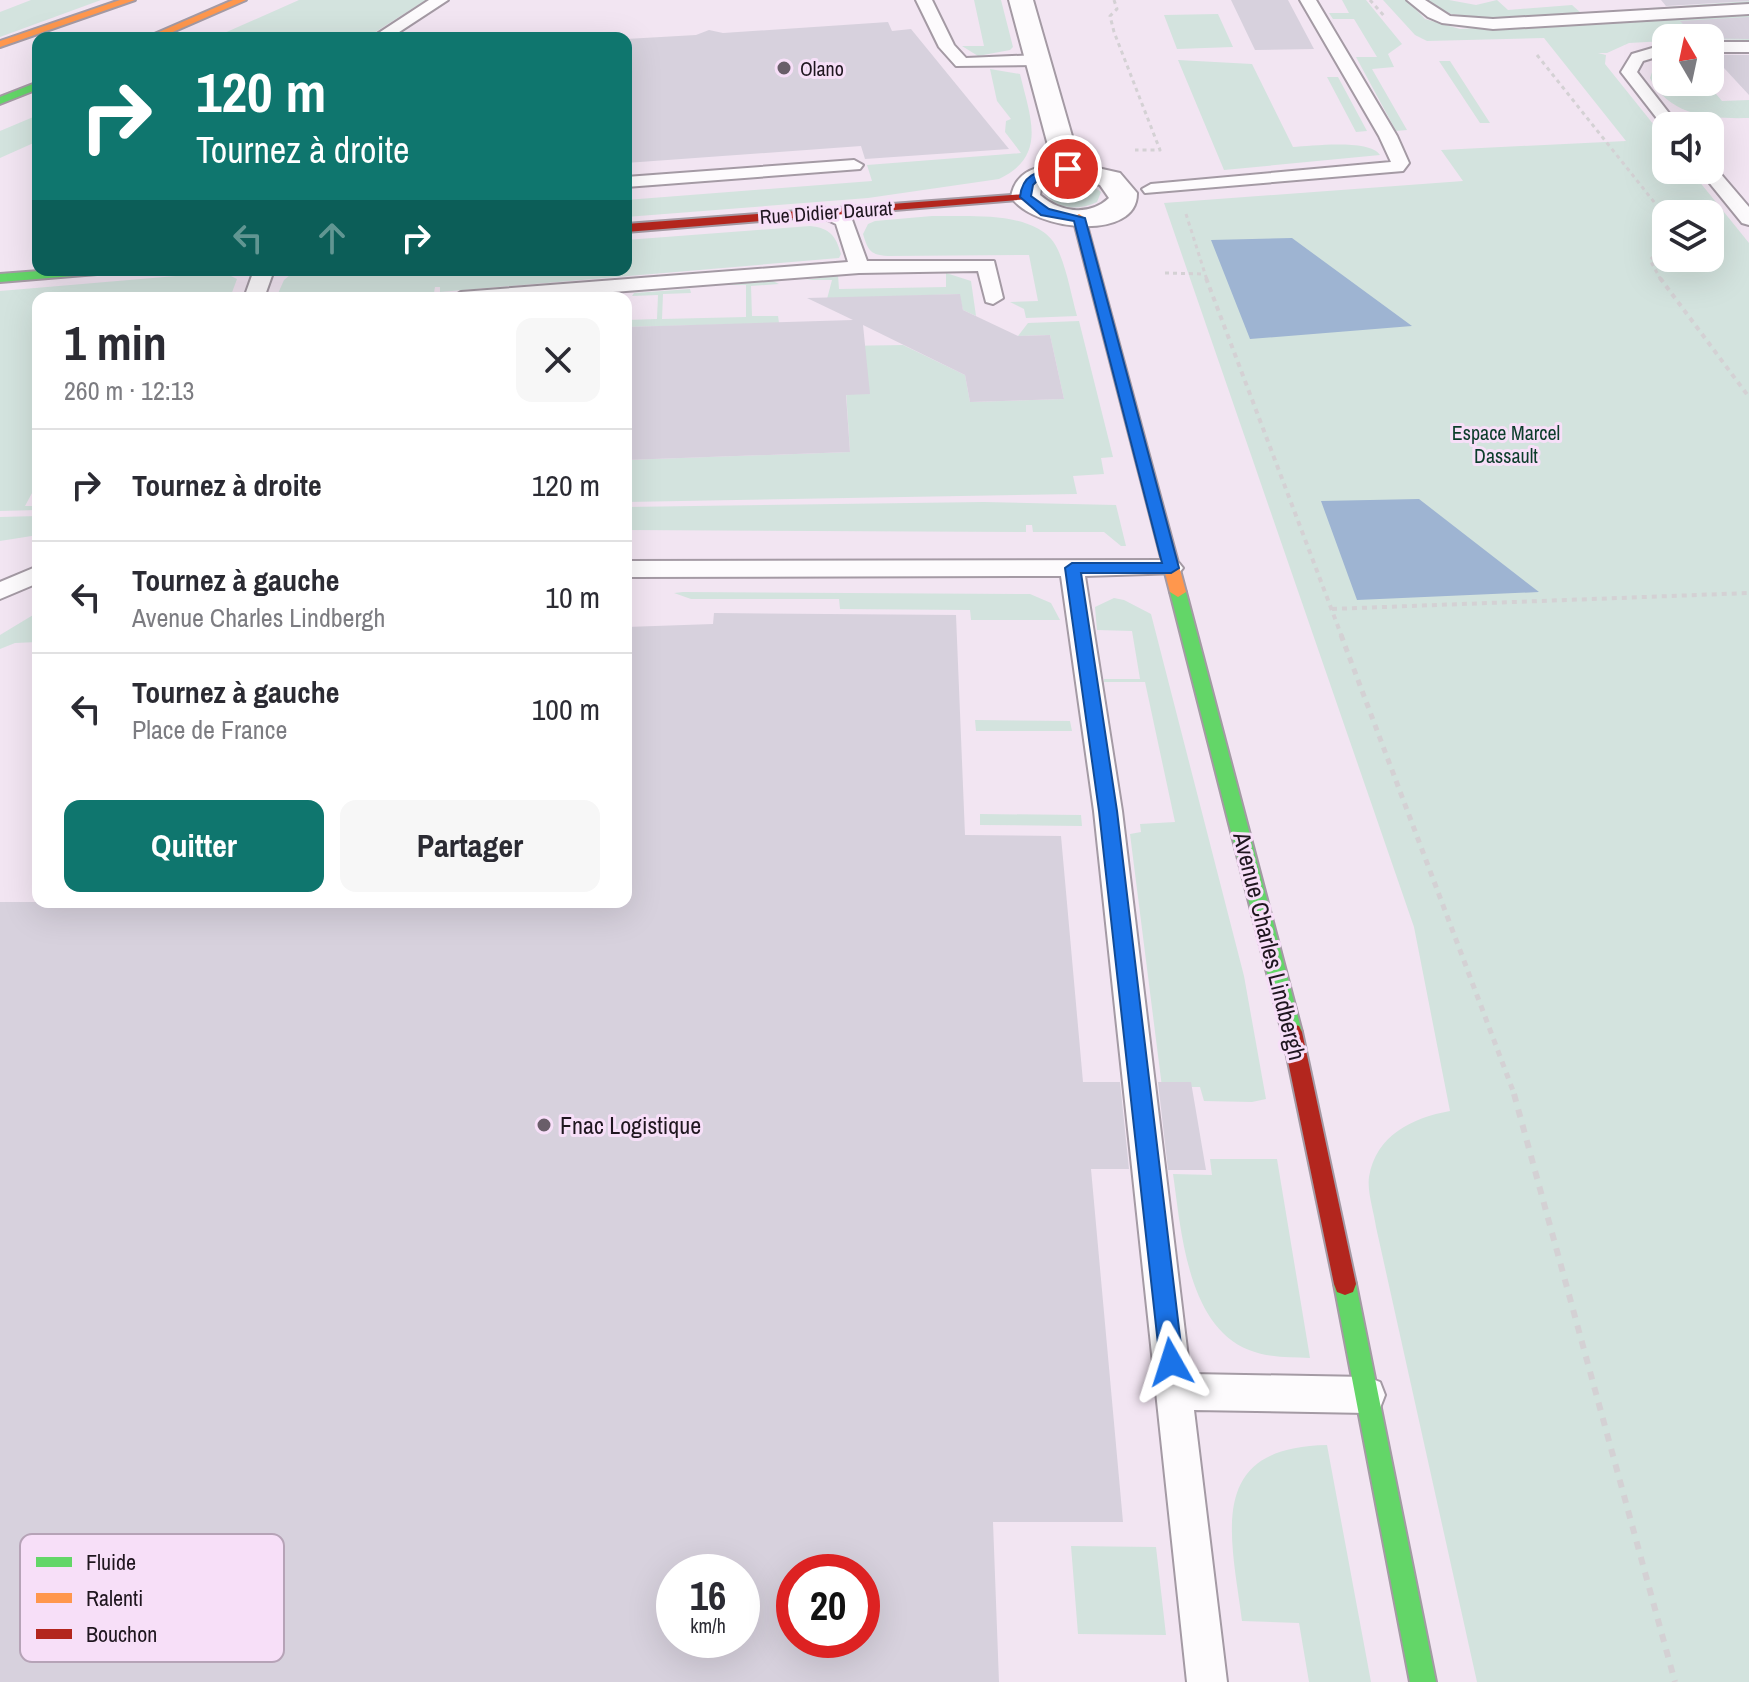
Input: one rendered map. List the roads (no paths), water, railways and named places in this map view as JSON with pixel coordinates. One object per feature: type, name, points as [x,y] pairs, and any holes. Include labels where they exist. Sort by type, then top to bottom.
[{"type":"main road","points":[[35,32],[130,0]]},
{"type":"main road","points":[[73,32],[152,0]]},
{"type":"main road","points":[[164,32],[241,0]]},
{"type":"main road","points":[[0,44],[32,33]]},
{"type":"main road","points":[[0,62],[32,49]]},
{"type":"main road","points":[[0,101],[32,88]]},
{"type":"main road","name":"Rue Didier Daurat","points":[[632,228],[1025,197]]},
{"type":"main road","name":"Avenue Charles Lindbergh","points":[[1079,218],[1273,950],[1312,1116],[1423,1682]]},
{"type":"main road","points":[[0,278],[32,275]]},
{"type":"street","points":[[1021,0],[1068,169]]},
{"type":"street","points":[[1068,169],[1097,173],[1110,179],[1123,193],[1123,200],[1108,213],[1079,218],[1045,212],[1025,197],[1027,184],[1034,178],[1068,169]]},
{"type":"lane","points":[[389,32],[440,0]]},
{"type":"lane","points":[[924,0],[947,47],[962,63],[1038,60]]},
{"type":"lane","points":[[1151,189],[1397,167],[1400,163],[1388,136],[1308,0]]},
{"type":"lane","points":[[1415,0],[1447,20],[1493,24],[1749,9]]},
{"type":"lane","points":[[1724,47],[1749,47]]},
{"type":"lane","points":[[1652,52],[1638,56],[1629,72],[1658,112]]},
{"type":"lane","points":[[632,182],[854,165]]},
{"type":"lane","points":[[1720,184],[1749,219]]},
{"type":"lane","points":[[822,213],[844,221],[859,267]]},
{"type":"lane","points":[[538,292],[859,267],[987,265],[993,298]]},
{"type":"lane","points":[[1072,568],[1108,811],[1207,1682]]},
{"type":"lane","points":[[632,569],[1171,568]]},
{"type":"lane","points":[[0,591],[32,577]]},
{"type":"lane","points":[[1175,1392],[1367,1395]]},
{"type":"water","points":[[1292,238],[1412,326],[1250,339],[1211,240]]},
{"type":"water","points":[[1419,499],[1539,592],[1357,600],[1321,501]]},
{"type":"place","name":"Olano","points":[[784,68]]},
{"type":"place","name":"Fnac Logistique","points":[[544,1125]]},
{"type":"park label","name":"Espace Marcel Dassault","points":[[1506,444]]}]
